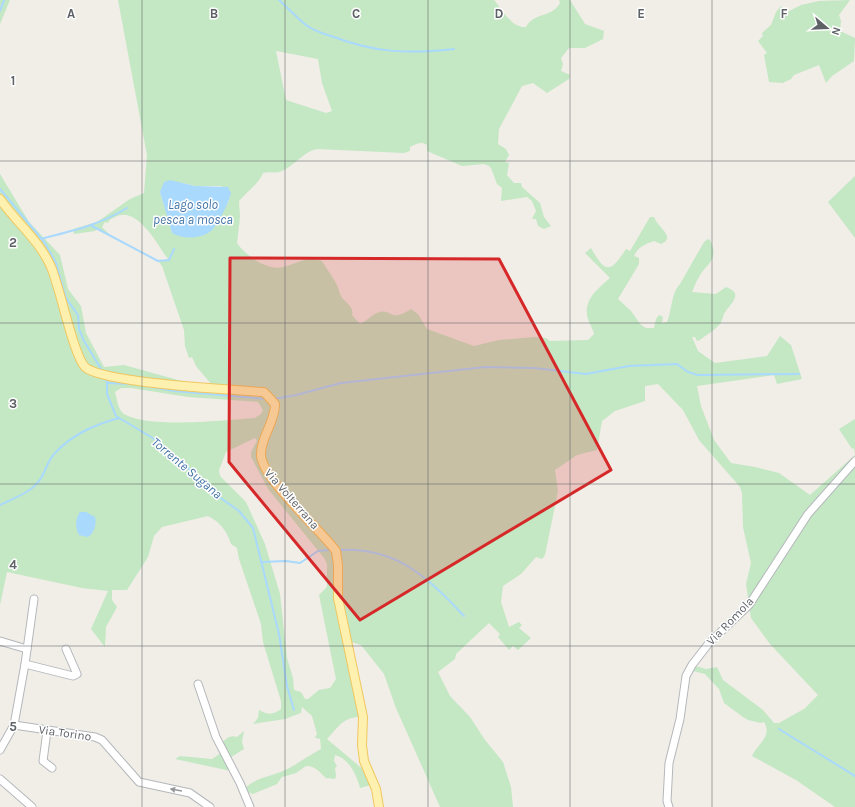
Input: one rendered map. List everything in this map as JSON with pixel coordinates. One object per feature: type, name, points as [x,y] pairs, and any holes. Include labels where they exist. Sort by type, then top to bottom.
[{"type":"main road","name":"Via Volterrana","points":[[0,200],[44,254],[51,267],[78,352],[84,366],[101,375],[180,386],[264,392],[275,404],[275,413],[262,444],[260,455],[262,463],[267,473],[277,485],[336,551],[338,565],[338,598],[363,717],[362,745],[364,761],[376,789],[379,807]]},
{"type":"street","name":"Via Romola","points":[[669,807],[667,801],[669,764],[680,719],[686,676],[692,665],[709,643],[749,605],[808,514],[855,461]]},
{"type":"street","points":[[0,750],[14,725],[25,664],[34,599]]},
{"type":"street","points":[[0,641],[27,649]]},
{"type":"street","points":[[25,664],[73,676],[77,674],[76,668],[66,649]]},
{"type":"street","points":[[198,684],[216,737],[240,783],[250,807]]},
{"type":"street","name":"Via Torino","points":[[14,725],[95,737],[102,740],[139,782],[190,793],[210,807]]},
{"type":"street","points":[[47,731],[43,761],[52,768]]},
{"type":"street","points":[[0,779],[32,807]]},
{"type":"highlighted area","points":[[230,258],[499,259],[611,470],[360,620],[229,462]]},
{"type":"green space","points":[[0,0],[10,0],[0,24]]},
{"type":"green space","points":[[118,0],[494,0],[511,21],[526,27],[529,22],[557,8],[560,3],[559,0],[570,0],[585,24],[604,31],[603,39],[585,48],[569,48],[561,58],[563,64],[561,71],[570,75],[569,79],[547,93],[533,83],[522,86],[499,129],[498,144],[506,149],[509,155],[505,162],[509,163],[507,175],[514,183],[521,183],[522,187],[540,203],[544,217],[551,226],[544,229],[538,226],[536,219],[532,219],[536,211],[532,201],[527,197],[501,201],[502,188],[497,184],[489,166],[484,164],[462,166],[427,151],[427,145],[421,143],[410,147],[410,151],[404,153],[317,149],[307,153],[282,171],[263,173],[239,201],[240,217],[237,243],[251,257],[270,267],[277,268],[288,266],[306,259],[316,259],[322,261],[335,281],[341,297],[350,306],[352,309],[352,315],[360,324],[377,313],[387,312],[392,315],[399,315],[411,309],[418,314],[427,329],[474,346],[499,340],[535,337],[546,338],[550,341],[588,340],[594,334],[587,316],[588,303],[594,293],[610,278],[585,253],[591,248],[604,266],[612,266],[626,249],[630,251],[650,217],[654,217],[667,235],[667,238],[661,244],[654,241],[638,250],[634,256],[639,258],[639,264],[618,299],[631,311],[641,325],[646,328],[654,328],[656,319],[659,315],[663,317],[662,323],[667,322],[673,297],[677,288],[704,242],[708,239],[710,240],[713,247],[713,257],[702,272],[692,292],[716,294],[726,287],[735,293],[735,296],[719,325],[700,340],[697,341],[695,337],[692,337],[698,351],[715,363],[767,356],[780,336],[791,345],[802,379],[777,384],[774,375],[697,386],[701,406],[714,440],[731,463],[779,473],[810,495],[855,455],[855,807],[835,807],[796,780],[752,756],[767,732],[764,722],[761,723],[748,720],[743,717],[724,703],[719,689],[705,674],[689,670],[692,665],[706,669],[717,667],[723,680],[763,710],[774,723],[779,723],[804,709],[818,695],[770,644],[751,618],[746,584],[751,563],[743,527],[742,493],[740,487],[699,440],[683,410],[658,384],[645,386],[645,401],[615,411],[602,421],[597,450],[577,455],[555,470],[558,491],[545,555],[542,559],[536,557],[521,574],[503,586],[501,602],[509,627],[519,622],[522,625],[519,628],[531,638],[518,650],[513,646],[509,650],[498,637],[500,634],[489,623],[456,654],[455,659],[438,672],[450,696],[470,717],[485,740],[503,762],[511,787],[513,807],[440,807],[396,708],[384,674],[361,645],[348,641],[363,717],[351,718],[343,722],[327,739],[365,771],[371,785],[360,788],[352,768],[344,760],[335,755],[334,761],[337,766],[335,768],[335,779],[326,778],[315,768],[306,766],[296,773],[282,777],[277,784],[253,794],[243,790],[253,782],[285,770],[321,749],[320,738],[318,739],[315,737],[317,734],[312,716],[302,707],[301,713],[285,719],[253,724],[258,718],[259,710],[265,713],[273,713],[281,709],[281,701],[263,642],[261,624],[239,559],[237,548],[231,544],[222,527],[208,516],[162,527],[154,536],[148,557],[127,590],[112,590],[112,600],[117,607],[106,627],[105,647],[91,629],[108,591],[82,588],[7,572],[0,605],[0,174],[29,222],[60,255],[68,289],[81,306],[86,333],[104,367],[124,365],[196,385],[212,385],[196,366],[192,357],[189,358],[185,346],[184,330],[162,266],[158,261],[166,261],[168,259],[146,228],[131,216],[123,215],[111,219],[108,223],[105,222],[102,227],[112,237],[97,229],[95,231],[74,234],[73,229],[97,222],[130,199],[144,193],[147,155]],"holes":[[[276,51],[318,59],[322,83],[332,111],[326,113],[286,100]],[[183,183],[195,186],[221,186],[229,201],[216,222],[172,233],[160,192]],[[121,388],[131,388],[188,397],[258,402],[263,410],[261,414],[255,418],[207,422],[151,421],[136,419],[124,414],[119,407],[115,392]],[[255,438],[257,441],[251,452],[251,457],[268,489],[324,558],[327,564],[327,587],[319,595],[336,679],[330,688],[319,690],[308,699],[305,699],[301,692],[294,690],[293,678],[287,658],[280,594],[265,544],[246,502],[220,476],[219,470],[226,452]]]},
{"type":"green space","points":[[850,0],[839,15],[841,21],[840,31],[855,38],[854,61],[832,76],[826,83],[819,65],[794,75],[791,79],[783,83],[769,82],[764,55],[767,53],[758,41],[763,36],[762,33],[771,25],[776,12],[781,6],[787,12],[801,5],[819,1]]},
{"type":"green space","points":[[855,176],[855,238],[828,202]]},
{"type":"green space","points":[[855,419],[855,455],[854,448],[852,449],[839,429]]},
{"type":"green space","points":[[244,731],[242,742],[244,749],[228,759],[231,771],[175,759],[180,756],[212,759],[224,751],[220,744],[230,737],[237,737]]},
{"type":"water","name":"Lago solo pesca a mosca","points":[[170,180],[195,186],[228,187],[231,193],[228,202],[224,212],[213,229],[199,237],[181,237],[172,233],[160,192],[164,182]]},
{"type":"water","points":[[80,512],[86,512],[95,517],[96,523],[92,533],[88,537],[79,535],[77,529],[76,521]]},
{"type":"waterway","points":[[0,11],[4,0]]},
{"type":"waterway","points":[[279,0],[309,27],[349,42],[379,49],[407,52],[454,49]]},
{"type":"waterway","name":"Torrente Sugana","points":[[0,189],[45,243],[56,263],[66,298],[78,315],[79,329],[84,341],[103,372]]},
{"type":"waterway","points":[[40,239],[96,223],[127,208]]},
{"type":"waterway","points":[[92,226],[158,261],[169,260],[174,249]]},
{"type":"waterway","points":[[274,399],[296,395],[341,383],[485,367],[534,368],[586,374],[629,366],[677,364],[688,372],[698,375],[799,374]]},
{"type":"waterway","name":"Torrente Sugana","points":[[105,376],[107,383],[107,394],[116,416],[156,440],[184,464],[215,494],[239,511],[253,528],[279,634],[287,686],[294,710]]},
{"type":"waterway","points":[[107,383],[132,384]]},
{"type":"waterway","points":[[141,385],[174,391],[267,399]]},
{"type":"waterway","points":[[0,505],[23,494],[38,483],[53,456],[69,440],[93,427],[119,418]]},
{"type":"waterway","points":[[262,562],[286,561],[300,563],[318,551],[329,550]]},
{"type":"waterway","points":[[339,550],[360,550],[394,559],[423,577],[464,616]]},
{"type":"waterway","points":[[779,729],[855,776]]}]
